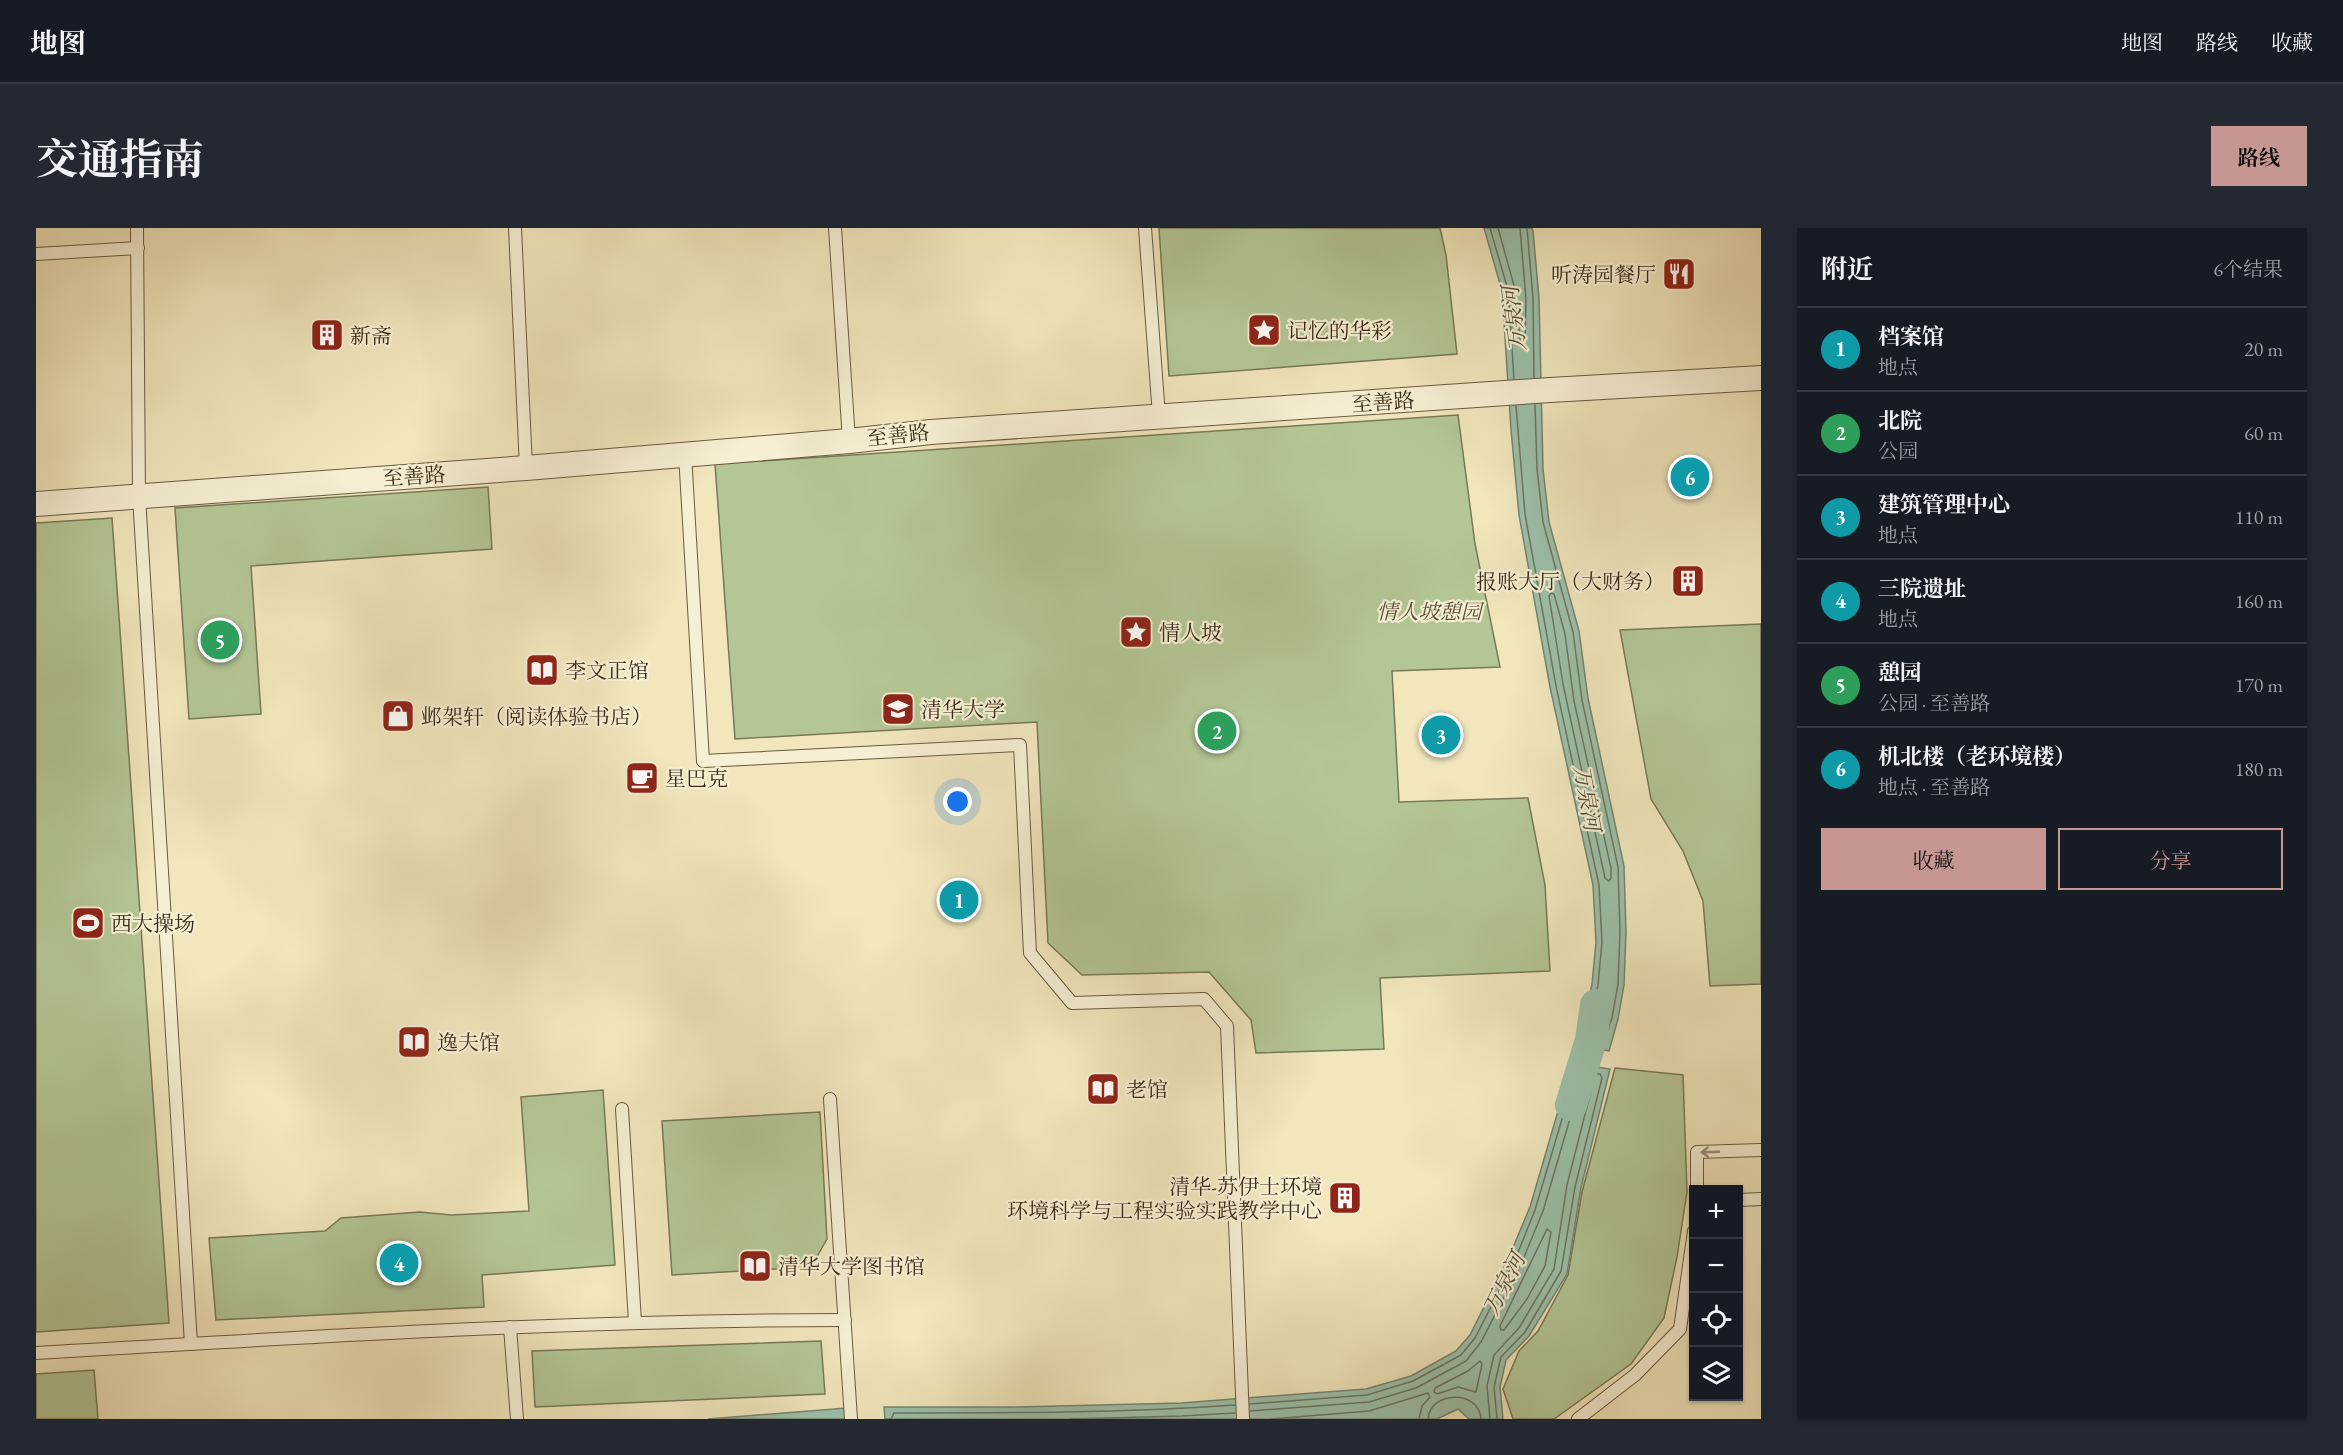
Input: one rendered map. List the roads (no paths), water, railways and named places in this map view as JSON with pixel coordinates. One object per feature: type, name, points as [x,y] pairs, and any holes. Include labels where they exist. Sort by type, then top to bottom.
[{"type":"street","name":"至善路","points":[[36,504],[526,468],[931,432],[1761,378]]},
{"type":"lane","points":[[137,228],[139,497],[191,1344]]},
{"type":"lane","points":[[515,228],[526,468]]},
{"type":"lane","points":[[835,228],[849,441]]},
{"type":"lane","points":[[1145,228],[1159,416]]},
{"type":"lane","points":[[36,254],[138,248]]},
{"type":"lane","points":[[685,454],[703,761],[1020,746],[1030,953],[1072,1003],[1204,999],[1227,1026],[1243,1419]]},
{"type":"lane","points":[[830,1099],[851,1419]]},
{"type":"lane","points":[[622,1109],[635,1322]]},
{"type":"lane","points":[[1697,1185],[1697,1152],[1761,1150]]},
{"type":"lane","points":[[1743,1200],[1761,1199]]},
{"type":"lane","points":[[1578,1419],[1635,1375],[1680,1329],[1693,1239]]},
{"type":"lane","points":[[36,1353],[510,1327],[635,1322],[845,1320]]},
{"type":"lane","points":[[510,1327],[517,1418]]},
{"type":"water","points":[[1484,228],[1532,228],[1533,231],[1539,298],[1543,469],[1549,522],[1579,631],[1588,698],[1624,866],[1626,932],[1624,985],[1609,1051],[1579,1044],[1592,984],[1596,942],[1593,885],[1550,687],[1519,515],[1502,291]]},
{"type":"water","points":[[1572,1063],[1610,1069],[1581,1188],[1567,1274],[1529,1336],[1506,1360],[1500,1387],[1503,1419],[1469,1419],[1458,1409],[1437,1419],[885,1419],[884,1407],[1181,1403],[1366,1389],[1411,1376],[1456,1351],[1470,1335],[1509,1257],[1530,1207]]},
{"type":"water","points":[[846,1408],[846,1419],[708,1419]]},
{"type":"waterway","name":"万泉河","points":[[1571,1105],[1591,1040],[1596,1005]]},
{"type":"place","name":"听涛园餐厅","points":[[1679,274]]},
{"type":"place","name":"记忆的华彩","points":[[1264,330]]},
{"type":"place","name":"新斋","points":[[327,335]]},
{"type":"place","name":"机北楼（老环境楼）","points":[[1690,477]]},
{"type":"place","name":"报账大厅（大财务）","points":[[1688,581]]},
{"type":"place","name":"情人坡","points":[[1136,632]]},
{"type":"place","name":"憩园","points":[[220,640]]},
{"type":"place","name":"李文正馆","points":[[542,670]]},
{"type":"place","name":"清华大学","points":[[898,709]]},
{"type":"place","name":"邺架轩（阅读体验书店）","points":[[398,716]]},
{"type":"place","name":"北院","points":[[1217,731]]},
{"type":"place","name":"建筑管理中心","points":[[1441,735]]},
{"type":"place","name":"星巴克","points":[[642,778]]},
{"type":"place","name":"档案馆","points":[[959,900]]},
{"type":"place","name":"西大操场","points":[[88,923]]},
{"type":"place","name":"逸夫馆","points":[[414,1042]]},
{"type":"place","name":"老馆","points":[[1103,1089]]},
{"type":"place","name":"清华-苏伊士环境 环境科学与工程实验实践教学中心","points":[[1345,1198]]},
{"type":"place","name":"三院遗址","points":[[399,1263]]},
{"type":"place","name":"清华大学图书馆","points":[[755,1266]]},
{"type":"park label","name":"情人坡憩园","points":[[1429,611]]}]
